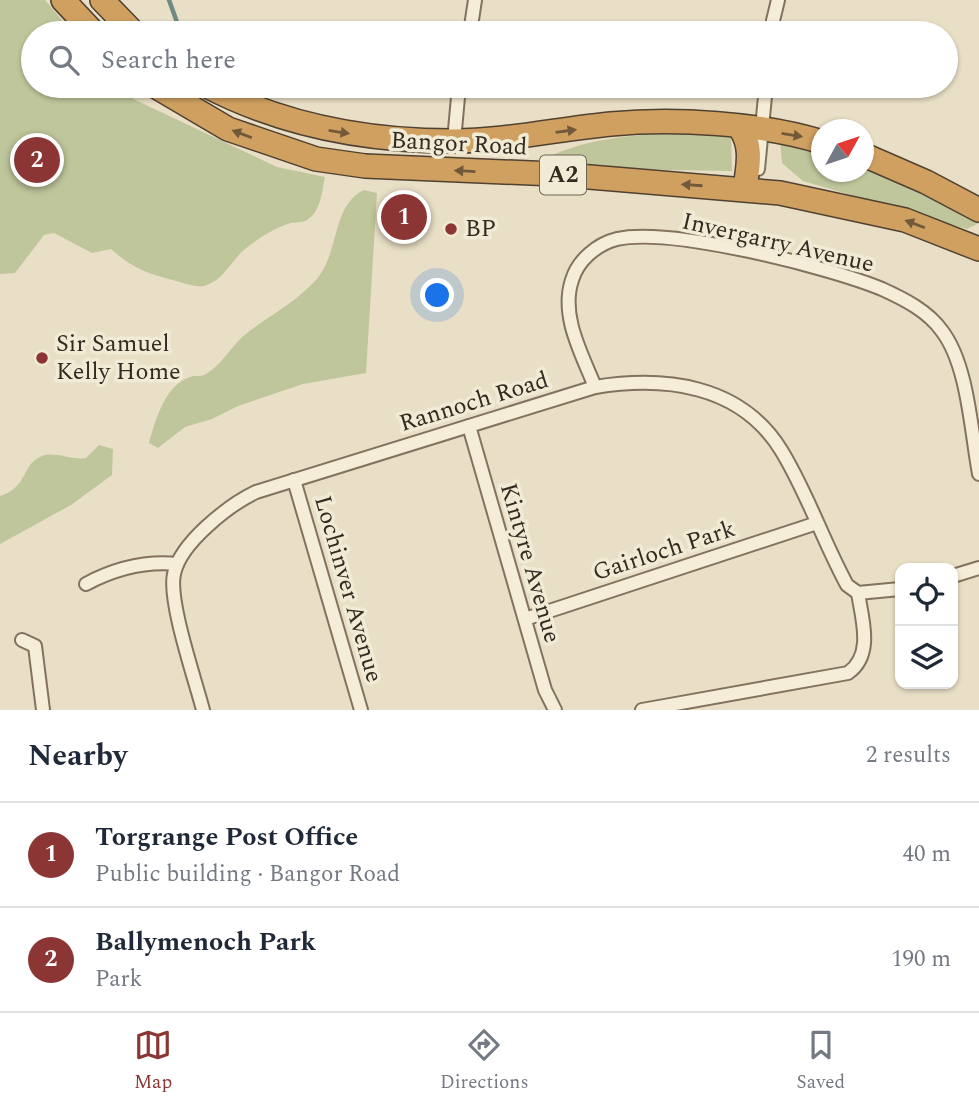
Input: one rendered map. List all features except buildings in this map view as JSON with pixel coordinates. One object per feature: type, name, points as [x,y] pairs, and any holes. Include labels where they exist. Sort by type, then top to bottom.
[{"type":"highway","points":[[63,0],[83,21]]},
{"type":"highway","points":[[102,0],[122,21]]},
{"type":"highway","name":"Bangor Road","points":[[181,98],[228,129],[316,159],[365,166],[554,174],[751,189],[890,216],[979,248]]},
{"type":"highway","name":"A2","points":[[230,98],[250,108],[308,126],[390,139],[454,141],[612,124],[751,129],[811,140]]},
{"type":"highway","points":[[751,129],[747,139],[751,189]]},
{"type":"highway","points":[[874,160],[926,182],[979,211]]},
{"type":"street","points":[[472,21],[475,0]]},
{"type":"street","points":[[773,21],[778,0]]},
{"type":"street","points":[[454,141],[458,98]]},
{"type":"street","points":[[751,129],[762,98]]},
{"type":"street","name":"Invergarry Avenue","points":[[595,387],[574,332],[569,309],[572,278],[583,260],[600,246],[620,239],[669,239],[712,244],[867,284],[911,304],[933,321],[948,340],[957,361],[979,474]]},
{"type":"street","name":"Rannoch Road","points":[[177,564],[204,530],[256,492],[595,387],[639,381],[693,386],[726,400],[756,421],[780,448],[847,585],[858,593]]},
{"type":"street","name":"Kintyre Avenue","points":[[469,426],[524,619],[549,701],[555,710]]},
{"type":"street","name":"Lochinver Avenue","points":[[294,480],[361,710]]},
{"type":"street","name":"Gairloch Park","points":[[524,619],[817,523]]},
{"type":"street","points":[[86,584],[102,575],[144,564],[177,564],[173,590],[202,710]]},
{"type":"street","points":[[958,574],[979,568]]},
{"type":"street","points":[[642,710],[848,673],[859,663],[864,650],[858,593],[895,589]]},
{"type":"street","points":[[22,640],[35,646],[43,710]]},
{"type":"green space","points":[[0,0],[45,0],[63,21],[21,21],[21,98],[131,98],[277,167],[325,177],[320,201],[312,216],[305,221],[285,225],[260,238],[244,250],[222,275],[204,286],[145,271],[111,249],[92,253],[54,233],[44,235],[15,273],[0,274]]},
{"type":"green space","points":[[731,132],[732,171],[532,168],[551,156],[574,147],[627,136]]},
{"type":"green space","points":[[780,140],[811,148],[811,182],[874,182],[874,167],[979,223],[967,229],[803,181],[782,163]]},
{"type":"green space","points":[[364,190],[377,193],[366,373],[303,384],[185,427],[158,448],[149,443],[162,405],[181,381],[212,370],[242,338],[315,281],[329,258],[346,207],[353,197]]},
{"type":"green space","points":[[99,445],[113,449],[112,475],[71,505],[0,544],[0,496],[16,487],[35,460],[47,455],[86,458]]},
{"type":"waterway","points":[[169,0],[177,21]]},
{"type":"place","name":"Ballymenoch Park","points":[[37,160]]},
{"type":"place","name":"Torgrange Post Office","points":[[404,217]]},
{"type":"place","name":"BP","points":[[451,229]]},
{"type":"place","name":"Sir Samuel Kelly Home","points":[[42,358]]}]
